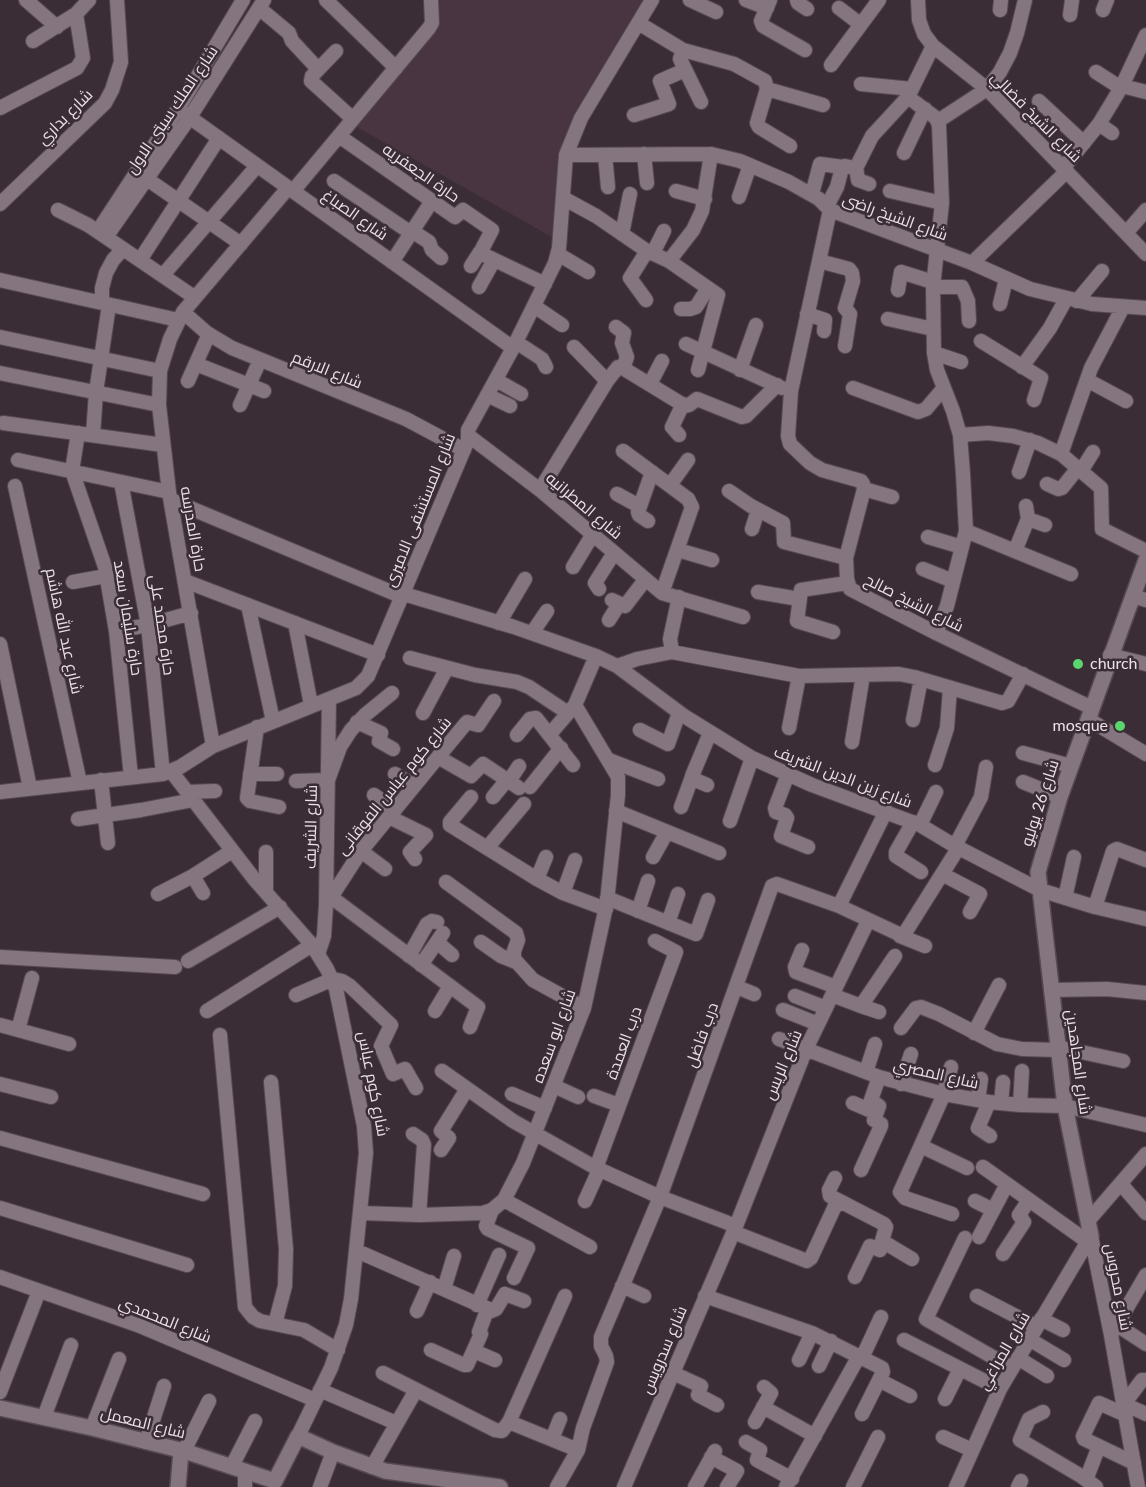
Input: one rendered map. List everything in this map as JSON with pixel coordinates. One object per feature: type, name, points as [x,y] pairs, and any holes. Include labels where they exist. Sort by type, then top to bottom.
[{"type":"street","points":[[26,0],[57,27]]},
{"type":"street","points":[[33,41],[76,14],[89,0]]},
{"type":"street","name":"شارع بداري","points":[[0,204],[105,103],[118,76],[121,55],[117,0]]},
{"type":"street","name":"شارع الملك سيتى الاول","points":[[102,234],[147,179],[243,0]]},
{"type":"street","points":[[326,0],[396,68]]},
{"type":"street","name":"حارة المدرسه","points":[[213,746],[163,445],[159,405],[160,371],[167,346],[181,316],[195,297],[339,136],[431,25],[431,0]]},
{"type":"street","name":"شارع المستشفى الاميرى","points":[[0,792],[167,773],[213,746],[356,688],[363,682],[378,655],[404,595],[466,443],[468,430],[515,345],[558,254],[566,155],[581,118],[640,24],[652,0]]},
{"type":"street","points":[[690,0],[716,12]]},
{"type":"street","points":[[746,0],[768,4],[761,21],[764,27],[805,50]]},
{"type":"street","points":[[831,65],[879,0]]},
{"type":"street","name":"شارع الشيخ فضالي","points":[[918,0],[919,20],[924,34],[933,46],[987,89],[1146,254]]},
{"type":"street","points":[[938,121],[987,89],[1010,53],[1025,0]]},
{"type":"street","points":[[1070,15],[1072,0]]},
{"type":"street","points":[[261,4],[289,33],[292,41],[318,69]]},
{"type":"street","name":"شارع الملك سيتى الاول","points":[[102,234],[261,4]]},
{"type":"street","points":[[838,8],[860,24]]},
{"type":"street","points":[[0,108],[77,68],[83,58],[76,14]]},
{"type":"street","points":[[640,24],[683,50],[734,64],[765,81],[767,89],[758,126],[790,146]]},
{"type":"street","points":[[972,263],[1066,169],[1099,124],[1121,87],[1146,34]]},
{"type":"street","points":[[892,497],[864,489],[861,481],[822,470],[810,463],[790,444],[788,436],[791,391],[829,208],[837,187],[840,170],[850,167],[872,136],[910,93],[933,46]]},
{"type":"street","points":[[683,50],[680,59],[700,102]]},
{"type":"street","points":[[336,51],[311,78],[312,82],[353,119]]},
{"type":"street","points":[[634,115],[669,105],[660,81],[685,70]]},
{"type":"street","points":[[1096,72],[1121,87],[1146,92]]},
{"type":"street","points":[[861,84],[910,93],[938,121],[942,203],[933,284],[934,353],[936,370],[960,435],[966,531],[947,606],[936,633]]},
{"type":"street","points":[[767,89],[823,105]]},
{"type":"street","points":[[1039,101],[1084,143]]},
{"type":"street","points":[[904,153],[925,110]]},
{"type":"street","name":"شارع الصباغ","points":[[184,113],[392,262],[515,345],[542,359],[546,367]]},
{"type":"street","points":[[1099,124],[1112,133]]},
{"type":"street","name":"حارة الجعفريه","points":[[339,136],[456,217],[463,210],[492,230],[480,252]]},
{"type":"street","points":[[140,260],[219,138]]},
{"type":"street","points":[[644,154],[647,183]]},
{"type":"street","points":[[669,261],[693,230],[702,212],[711,154]]},
{"type":"street","name":"شارع الشيخ راضى","points":[[566,155],[711,154],[750,165],[812,194],[829,208],[972,263],[1030,289],[1072,300],[1146,308]]},
{"type":"street","points":[[605,155],[608,186]]},
{"type":"street","points":[[739,197],[750,165]]},
{"type":"street","points":[[812,194],[819,165],[850,167]]},
{"type":"street","points":[[163,275],[257,166]]},
{"type":"street","points":[[850,167],[859,181],[869,184]]},
{"type":"street","points":[[147,179],[241,244]]},
{"type":"street","points":[[334,181],[429,242],[433,251],[441,258]]},
{"type":"street","points":[[676,191],[705,199]]},
{"type":"street","points":[[890,191],[942,203]]},
{"type":"street","points":[[622,234],[630,194]]},
{"type":"street","points":[[563,198],[650,252],[669,261],[719,295]]},
{"type":"street","points":[[392,262],[432,201]]},
{"type":"street","points":[[58,210],[102,234],[195,297]]},
{"type":"street","points":[[1126,232],[1146,210]]},
{"type":"street","points":[[646,300],[630,278],[664,231]]},
{"type":"street","points":[[93,435],[105,304],[102,288],[113,260],[123,249]]},
{"type":"street","points":[[471,266],[480,252],[545,284]]},
{"type":"street","points":[[558,254],[588,273]]},
{"type":"street","points":[[479,287],[494,260]]},
{"type":"street","points":[[819,261],[849,269],[851,272],[853,281],[845,308],[849,314],[845,346]]},
{"type":"street","points":[[1022,367],[1072,300],[1102,271]]},
{"type":"street","points":[[898,290],[901,272],[933,284],[962,287],[968,300],[969,321]]},
{"type":"street","points":[[0,279],[105,304],[181,316]]},
{"type":"street","points":[[1000,304],[1006,279]]},
{"type":"street","points":[[681,309],[696,307],[719,295]]},
{"type":"street","points":[[698,370],[719,295]]},
{"type":"street","points":[[534,306],[561,325]]},
{"type":"street","points":[[1061,454],[1095,359],[1123,307]]},
{"type":"street","points":[[807,314],[825,320],[824,331]]},
{"type":"street","name":"شارع الارقم","points":[[181,316],[232,348],[466,443]]},
{"type":"street","points":[[888,320],[933,328]]},
{"type":"street","points":[[740,370],[756,325]]},
{"type":"street","points":[[616,327],[624,333],[622,344],[627,357],[623,368]]},
{"type":"street","points":[[188,381],[209,334]]},
{"type":"street","points":[[0,337],[160,371]]},
{"type":"street","points":[[981,341],[1041,379],[1034,400]]},
{"type":"street","points":[[686,344],[791,391]]},
{"type":"street","points":[[574,346],[607,381]]},
{"type":"street","points":[[934,353],[961,362]]},
{"type":"street","points":[[240,405],[260,360]]},
{"type":"street","points":[[650,384],[662,361]]},
{"type":"street","points":[[196,364],[264,391]]},
{"type":"street","points":[[540,490],[618,367],[683,404],[689,405],[697,399],[744,417],[777,385]]},
{"type":"street","points":[[0,373],[159,405]]},
{"type":"street","points":[[496,380],[520,394]]},
{"type":"street","points":[[1087,380],[1126,401]]},
{"type":"street","points":[[853,388],[918,412],[926,409],[943,389]]},
{"type":"street","points":[[487,395],[510,406]]},
{"type":"street","points":[[679,435],[672,427],[683,404]]},
{"type":"street","points":[[3,423],[163,445]]},
{"type":"street","name":"حارة سليمان سعد","points":[[78,433],[72,471],[100,550],[106,576],[116,631],[131,777]]},
{"type":"street","points":[[960,435],[988,433],[1013,436],[1029,440],[1061,454],[1101,488],[1102,529],[1146,551]]},
{"type":"street","points":[[1019,472],[1029,440]]},
{"type":"street","name":"شارع المطرانيه","points":[[466,443],[540,490],[662,593],[743,616]]},
{"type":"street","points":[[623,450],[688,499],[692,507],[662,593]]},
{"type":"street","points":[[1047,484],[1058,489],[1062,488],[1093,452]]},
{"type":"street","name":"شارع زين الدين الشريف","points":[[18,459],[122,482],[170,496],[404,595],[532,633],[596,656],[617,666],[679,713],[752,758],[812,785],[916,823],[1040,890],[1095,907],[1146,919]]},
{"type":"street","points":[[670,485],[688,460]]},
{"type":"street","points":[[648,521],[639,515],[639,506],[652,472]]},
{"type":"street","name":"حارة محمد على","points":[[122,482],[148,625],[167,773]]},
{"type":"street","name":"شارع عبد الله هاشم","points":[[15,486],[80,783]]},
{"type":"street","name":"شارع الشيخ صالح","points":[[864,489],[846,558],[847,583],[856,593],[1023,674],[1090,714],[1146,754]]},
{"type":"street","points":[[729,491],[783,523],[784,542],[846,558]]},
{"type":"street","points":[[617,494],[639,506]]},
{"type":"street","points":[[752,529],[758,510]]},
{"type":"street","points":[[1015,551],[1027,512],[1045,525]]},
{"type":"street","points":[[966,531],[1071,574]]},
{"type":"street","points":[[573,567],[593,534]]},
{"type":"street","points":[[928,537],[962,548]]},
{"type":"street","points":[[678,550],[711,560]]},
{"type":"street","points":[[599,589],[595,583],[615,553]]},
{"type":"street","name":"شارع 26 يوليو","points":[[1040,890],[1040,863],[1060,797],[1110,655],[1139,598],[1146,560]]},
{"type":"street","points":[[923,569],[953,582]]},
{"type":"street","points":[[73,582],[106,576]]},
{"type":"street","points":[[499,623],[525,579]]},
{"type":"street","points":[[609,620],[615,602],[623,606],[627,605],[645,579]]},
{"type":"street","points":[[185,581],[378,655]]},
{"type":"street","points":[[832,632],[797,621],[801,590],[847,583]]},
{"type":"street","points":[[758,592],[800,599]]},
{"type":"street","points":[[672,652],[670,639],[679,597]]},
{"type":"street","points":[[248,606],[273,721]]},
{"type":"street","points":[[532,633],[547,611]]},
{"type":"street","points":[[116,631],[191,613]]},
{"type":"street","points":[[295,623],[311,705]]},
{"type":"street","points":[[0,644],[30,788]]},
{"type":"street","points":[[617,666],[636,659],[672,652],[799,676],[883,673],[921,679],[1009,705],[1023,674]]},
{"type":"street","points":[[1110,655],[1146,664]]},
{"type":"street","points":[[549,734],[572,709],[596,656]]},
{"type":"street","points":[[410,658],[475,675],[517,682],[572,709]]},
{"type":"street","points":[[423,713],[447,668]]},
{"type":"street","points":[[852,742],[863,675]]},
{"type":"street","points":[[789,728],[799,676]]},
{"type":"street","points":[[913,720],[921,679]]},
{"type":"street","points":[[935,765],[947,728],[951,688]]},
{"type":"street","points":[[296,781],[328,780],[340,747],[357,722],[392,693]]},
{"type":"street","name":"شارع الشريف","points":[[315,950],[324,936],[328,901],[329,699]]},
{"type":"street","name":"شارع كوم عباس الفوقانى","points":[[328,901],[361,852],[467,722],[478,725],[494,701]]},
{"type":"street","name":"شارع ابو سعده","points":[[492,1210],[504,1200],[516,1177],[584,1008],[606,904],[618,777],[609,760],[572,709]]},
{"type":"street","points":[[640,730],[668,744],[679,713]]},
{"type":"street","points":[[517,735],[534,717],[573,765]]},
{"type":"street","points":[[357,722],[381,733],[379,741],[393,748]]},
{"type":"street","points":[[257,727],[248,800],[279,807]]},
{"type":"street","points":[[681,807],[710,733]]},
{"type":"street","points":[[493,797],[540,774],[561,748]]},
{"type":"street","points":[[1023,753],[1071,766]]},
{"type":"street","points":[[438,757],[471,776],[482,764],[516,784]]},
{"type":"street","points":[[730,821],[752,758]]},
{"type":"street","points":[[609,760],[658,779]]},
{"type":"street","points":[[516,784],[523,765],[540,774]]},
{"type":"street","points":[[900,936],[906,934],[957,847],[981,797],[986,767]]},
{"type":"street","name":"شارع كوم عباس","points":[[167,773],[190,796],[232,851],[315,950],[333,979],[366,1140],[361,1213],[351,1299],[338,1350],[298,1436],[279,1484]]},
{"type":"street","points":[[250,774],[277,774]]},
{"type":"street","points":[[395,774],[414,786]]},
{"type":"street","points":[[788,774],[775,808],[776,812],[787,818],[781,836],[808,847]]},
{"type":"street","points":[[692,777],[707,784]]},
{"type":"street","points":[[101,780],[108,843]]},
{"type":"street","points":[[1023,782],[1060,797]]},
{"type":"street","points":[[78,819],[215,791]]},
{"type":"street","points":[[921,872],[898,859],[896,854],[936,792]]},
{"type":"street","points":[[374,795],[392,813],[426,835],[410,852],[415,859]]},
{"type":"street","points":[[471,797],[450,824],[562,893],[639,911],[697,934],[708,900]]},
{"type":"street","points":[[487,848],[524,804]]},
{"type":"street","points":[[616,811],[719,852]]},
{"type":"street","points":[[886,811],[839,906],[925,946]]},
{"type":"street","points":[[653,857],[667,832]]},
{"type":"street","points":[[1095,907],[1113,851],[1117,849],[1146,860]]},
{"type":"street","points":[[158,894],[193,876],[232,851]]},
{"type":"street","points":[[266,852],[266,892]]},
{"type":"street","points":[[361,852],[385,869]]},
{"type":"street","points":[[537,879],[546,857]]},
{"type":"street","points":[[1065,898],[1074,857]]},
{"type":"street","points":[[562,893],[574,861]]},
{"type":"street","points":[[942,874],[980,894],[969,912]]},
{"type":"street","points":[[193,876],[203,893]]},
{"type":"street","points":[[639,911],[648,881]]},
{"type":"street","points":[[446,882],[516,933],[518,940],[514,955],[516,962]]},
{"type":"street","name":"درب فاضل","points":[[557,1487],[578,1450],[583,1428],[607,1362],[600,1340],[660,1197],[737,987],[760,941],[772,886],[774,884],[839,906]]},
{"type":"street","name":"شارع المجاهدين","points":[[1040,890],[1065,1106],[1090,1239]]},
{"type":"street","points":[[668,923],[678,894]]},
{"type":"street","points":[[328,901],[410,956],[478,1007],[470,1027]]},
{"type":"street","points":[[0,957],[182,964],[280,907]]},
{"type":"street","points":[[410,956],[427,924],[432,921],[452,955]]},
{"type":"street","name":"شارع الريس","points":[[734,1229],[806,1049],[868,921]]},
{"type":"street","points":[[421,965],[439,933]]},
{"type":"street","name":"درب العمدة","points":[[585,1201],[676,952],[656,941]]},
{"type":"street","points":[[481,942],[501,956],[516,962],[541,985],[584,1008]]},
{"type":"street","points":[[207,1011],[315,950]]},
{"type":"street","points":[[802,950],[795,967],[796,972],[831,997]]},
{"type":"street","points":[[861,1006],[895,956]]},
{"type":"street","points":[[18,1030],[32,978]]},
{"type":"street","points":[[296,995],[333,979],[351,986],[391,1024],[381,1046],[393,1073],[405,1068],[416,1088]]},
{"type":"street","points":[[974,1033],[999,985]]},
{"type":"street","points":[[435,1011],[450,986]]},
{"type":"street","points":[[737,987],[754,994]]},
{"type":"street","points":[[1051,990],[1107,989],[1146,993]]},
{"type":"street","points":[[795,996],[831,997],[879,1012]]},
{"type":"street","points":[[901,1028],[916,1008],[915,1004],[997,1044],[1009,1047],[1058,1048],[1123,1061]]},
{"type":"street","points":[[783,1010],[818,1024]]},
{"type":"street","points":[[0,1025],[69,1044]]},
{"type":"street","points":[[220,1035],[245,1307],[253,1317],[260,1321],[304,1330],[338,1350]]},
{"type":"street","name":"شارع المصري","points":[[779,1039],[901,1084],[989,1102],[1065,1106],[1146,1125]]},
{"type":"street","points":[[861,1170],[881,1126],[874,1120],[879,1106],[871,1100],[875,1044]]},
{"type":"street","points":[[901,1084],[911,1054]]},
{"type":"street","points":[[951,1067],[944,1094],[901,1189],[901,1195],[952,1214]]},
{"type":"street","points":[[442,1071],[534,1134],[597,1169],[807,1261],[811,1258],[835,1206],[842,1202]]},
{"type":"street","points":[[1020,1105],[1022,1071]]},
{"type":"street","points":[[981,1079],[989,1102]]},
{"type":"street","points":[[272,1082],[286,1249],[285,1286],[275,1324]]},
{"type":"street","points":[[990,1136],[978,1128],[989,1102],[1003,1082]]},
{"type":"street","points":[[0,1084],[51,1097]]},
{"type":"street","points":[[554,1086],[578,1097]]},
{"type":"street","points":[[441,1150],[449,1138],[441,1131],[467,1089]]},
{"type":"street","points":[[512,1094],[545,1108]]},
{"type":"street","points":[[594,1096],[619,1106]]},
{"type":"street","points":[[853,1103],[876,1113]]},
{"type":"street","points":[[413,1134],[423,1142],[419,1215]]},
{"type":"street","points":[[0,1138],[203,1194]]},
{"type":"street","points":[[921,1146],[967,1168]]},
{"type":"street","points":[[1088,1221],[1146,1154]]},
{"type":"street","points":[[983,1167],[1090,1239]]},
{"type":"street","points":[[835,1178],[829,1194],[885,1225],[880,1250],[870,1246],[855,1277]]},
{"type":"street","points":[[1007,1184],[993,1210],[972,1237],[926,1319],[1015,1363],[1047,1376]]},
{"type":"street","points":[[1120,1184],[1146,1213]]},
{"type":"street","points":[[504,1200],[590,1247]]},
{"type":"street","points":[[1003,1254],[1024,1222],[1019,1215],[1029,1200]]},
{"type":"street","points":[[975,1201],[993,1210]]},
{"type":"street","points":[[0,1208],[187,1265]]},
{"type":"street","points":[[361,1213],[474,1214],[492,1210]]},
{"type":"street","points":[[492,1210],[486,1228],[526,1245],[534,1254],[514,1278]]},
{"type":"street","name":"شارع سدرويس","points":[[624,1487],[734,1229]]},
{"type":"street","name":"شارع المراغي","points":[[956,1487],[1000,1389],[1090,1239]]},
{"type":"street","name":"شارع محروس","points":[[1090,1239],[1114,1330],[1138,1487]]},
{"type":"street","points":[[883,1242],[912,1259]]},
{"type":"street","points":[[357,1251],[491,1310]]},
{"type":"street","points":[[477,1305],[499,1255]]},
{"type":"street","points":[[444,1289],[454,1256]]},
{"type":"street","points":[[1146,1275],[1114,1330],[1146,1344]]},
{"type":"street","name":"شارع المحمدي","points":[[0,1277],[140,1326],[396,1423]]},
{"type":"street","points":[[417,1311],[430,1282]]},
{"type":"street","points":[[622,1286],[644,1296]]},
{"type":"street","points":[[0,1392],[39,1291]]},
{"type":"street","points":[[430,1350],[466,1366],[481,1334],[479,1332],[485,1315],[498,1307],[505,1294],[524,1301]]},
{"type":"street","points":[[383,1373],[497,1431],[504,1430],[565,1296]]},
{"type":"street","points":[[705,1296],[812,1333],[884,1369],[862,1414]]},
{"type":"street","points":[[977,1296],[1039,1323],[1064,1330]]},
{"type":"street","points":[[746,1443],[760,1449],[757,1460],[789,1483],[861,1357],[881,1317]]},
{"type":"street","points":[[799,1359],[812,1333]]},
{"type":"street","points":[[1029,1339],[1064,1360]]},
{"type":"street","points":[[904,1340],[1000,1389]]},
{"type":"street","points":[[819,1366],[831,1341]]},
{"type":"street","points":[[44,1417],[71,1345]]},
{"type":"street","points":[[474,1351],[495,1360]]},
{"type":"street","points":[[92,1428],[119,1359]]},
{"type":"street","points":[[945,1400],[960,1369]]},
{"type":"street","points":[[673,1373],[701,1386],[698,1395],[717,1405]]},
{"type":"street","points":[[879,1380],[910,1396]]},
{"type":"street","points":[[1125,1410],[1141,1380],[1146,1380]]},
{"type":"street","points":[[146,1442],[164,1386]]},
{"type":"street","points":[[755,1422],[771,1393],[764,1387]]},
{"type":"street","points":[[372,1467],[416,1390]]},
{"type":"street","points":[[178,1487],[182,1451],[209,1401]]},
{"type":"street","points":[[1134,1463],[1083,1436],[1098,1403],[1146,1414]]},
{"type":"street","points":[[764,1407],[816,1436]]},
{"type":"street","name":"شارع المعمل","points":[[0,1408],[182,1451],[279,1484]]},
{"type":"street","points":[[1043,1412],[1029,1419],[1020,1440],[1091,1483],[1099,1446]]},
{"type":"street","points":[[552,1439],[560,1419]]},
{"type":"street","points":[[245,1487],[238,1469],[255,1421]]},
{"type":"street","points":[[509,1422],[578,1450]]},
{"type":"street","points":[[298,1436],[372,1467],[398,1473],[500,1487]]},
{"type":"street","points":[[853,1487],[878,1437]]},
{"type":"street","points":[[943,1437],[972,1450]]},
{"type":"street","points":[[320,1487],[333,1452]]},
{"type":"street","points":[[694,1487],[713,1454],[737,1471],[727,1487]]},
{"type":"shaded area","points":[[431,0],[652,0],[566,155],[559,241],[350,123],[427,30]]},
{"type":"place","name":"church","points":[[1078,664]]},
{"type":"place","name":"mosque","points":[[1120,726]]}]
